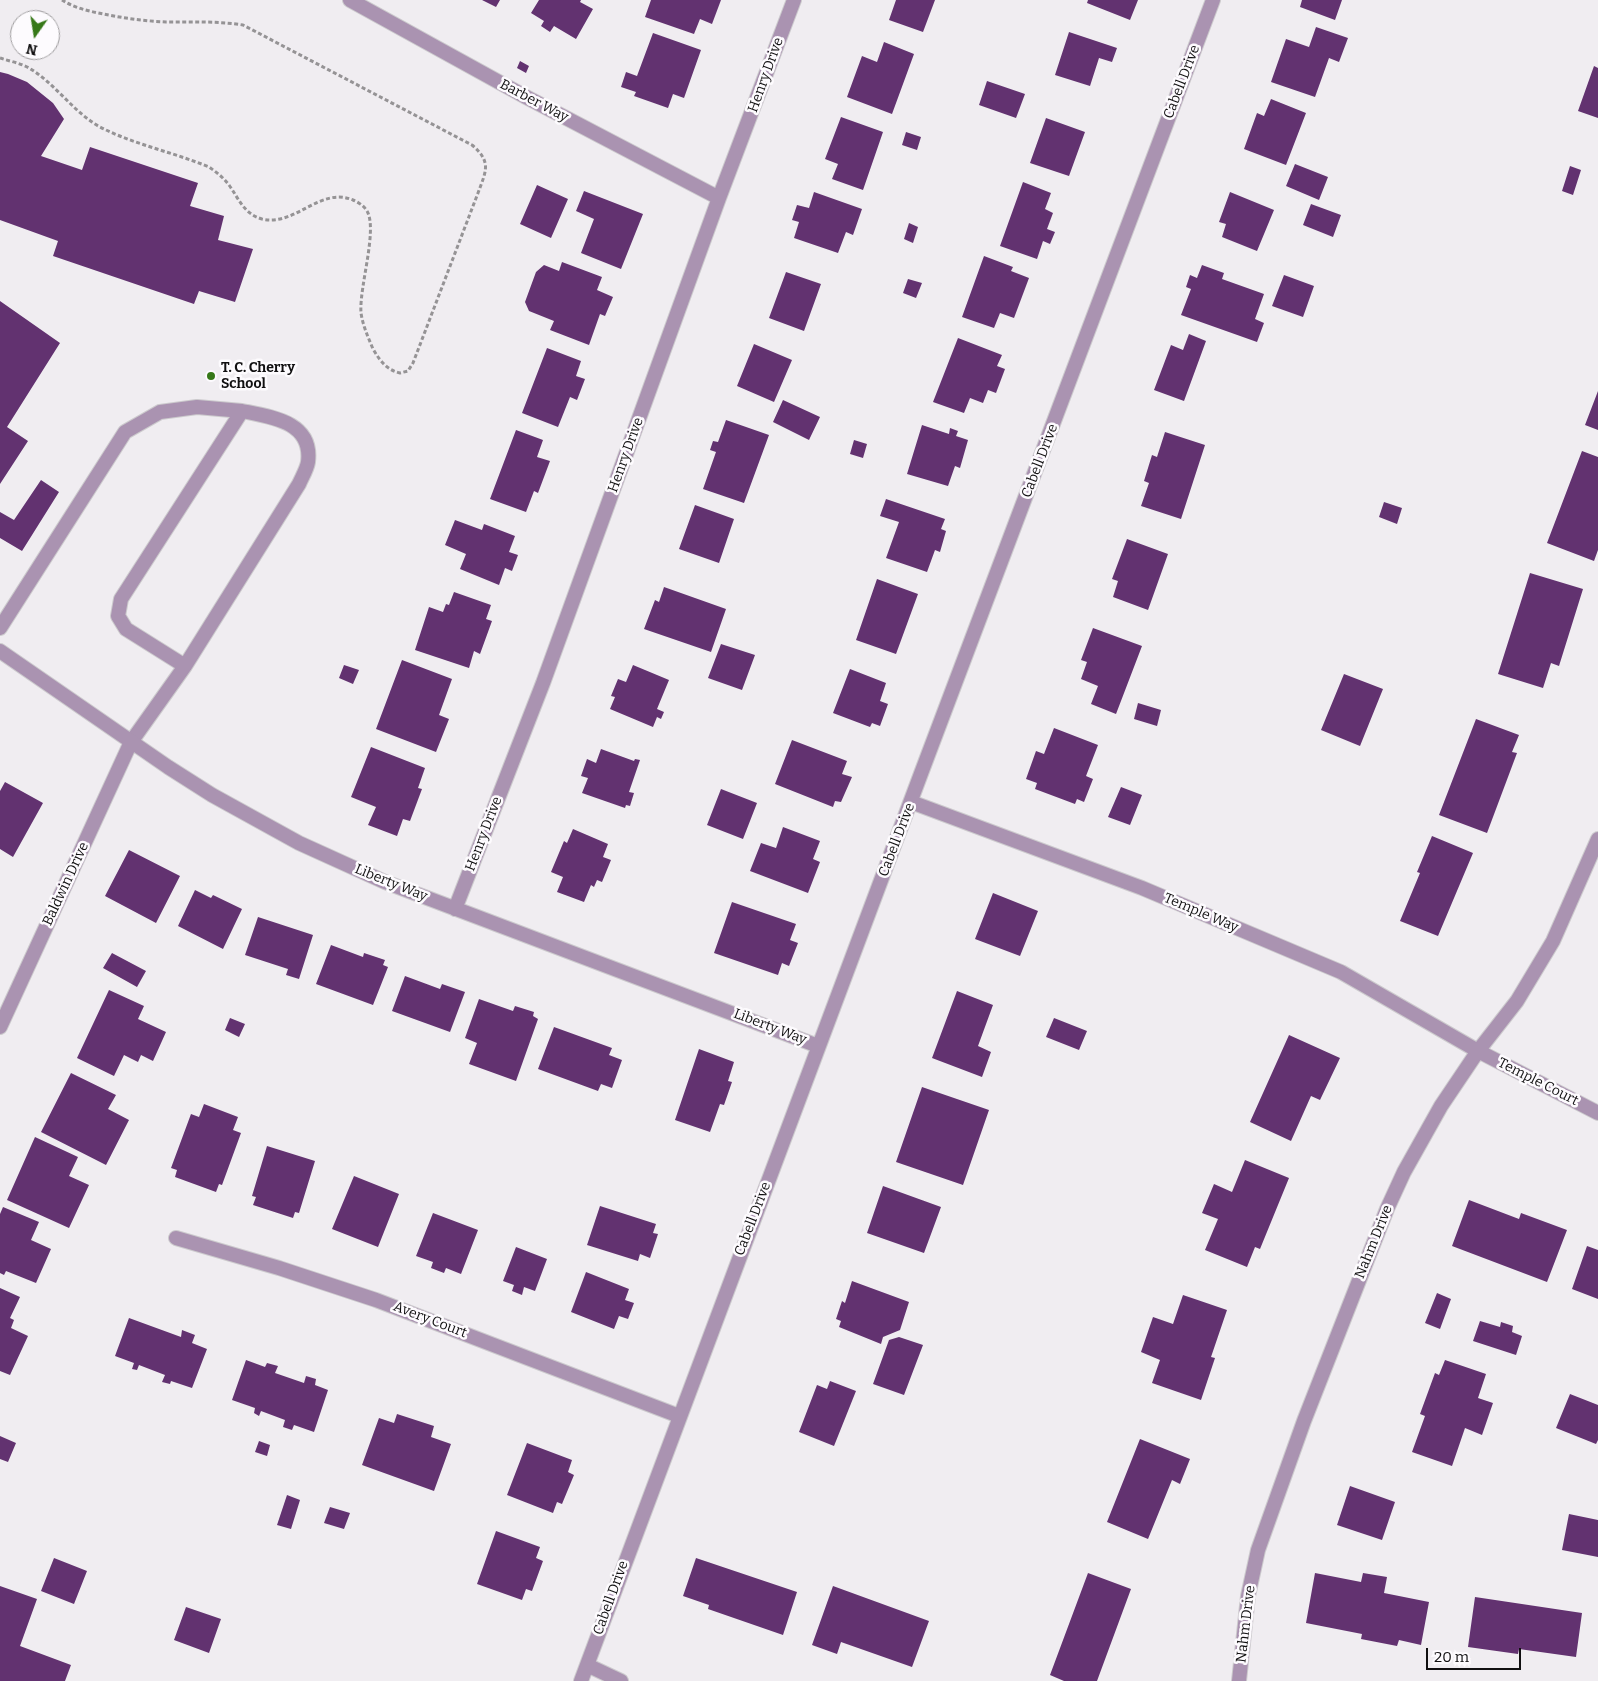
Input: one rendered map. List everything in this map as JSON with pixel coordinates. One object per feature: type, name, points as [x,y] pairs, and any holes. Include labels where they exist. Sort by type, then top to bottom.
[{"type":"street","name":"Barber Way","points":[[350,0],[526,97],[719,198]]},
{"type":"street","name":"Henry Drive","points":[[455,909],[539,692],[719,198],[794,0]]},
{"type":"street","name":"Cabell Drive","points":[[581,1681],[818,1046],[1213,0]]},
{"type":"street","name":"Baldwin Drive","points":[[0,628],[125,432],[160,412],[197,407],[242,411],[270,417],[295,426],[307,442],[308,463],[299,484],[185,666],[131,742],[0,1027]]},
{"type":"street","points":[[185,666],[126,629],[118,616],[121,600],[242,411]]},
{"type":"street","name":"Liberty Way","points":[[0,651],[131,742],[212,795],[299,843],[385,882],[818,1046]]},
{"type":"street","name":"Temple Way","points":[[911,802],[1142,888],[1341,972],[1478,1051]]},
{"type":"street","name":"Nahm Drive","points":[[1239,1681],[1248,1596],[1258,1550],[1304,1421],[1387,1209],[1404,1172],[1441,1106],[1478,1051],[1517,1001],[1553,941],[1598,839]]},
{"type":"street","name":"Temple Court","points":[[1478,1051],[1598,1113]]},
{"type":"street","name":"Avery Court","points":[[176,1238],[280,1268],[368,1297],[679,1416]]},
{"type":"street","points":[[587,1665],[621,1681]]},
{"type":"path","points":[[0,58],[28,67],[98,126],[209,167],[228,184],[242,206],[250,214],[271,220],[287,217],[321,200],[336,197],[346,197],[359,203],[367,211],[371,224],[370,247],[362,291],[362,313],[366,333],[377,357],[387,368],[400,373],[408,371],[413,363],[483,179],[485,162],[481,153],[463,140],[243,26],[229,23],[164,22],[132,19],[94,13],[62,0]]},
{"type":"building","points":[[482,0],[500,0],[496,7]]},
{"type":"building","points":[[539,0],[581,0],[580,2],[593,9],[576,39],[554,26],[550,32],[541,26],[544,21],[531,13]]},
{"type":"building","points":[[651,0],[721,0],[712,24],[700,19],[694,34],[645,17]]},
{"type":"building","points":[[896,0],[935,0],[923,32],[889,20]]},
{"type":"building","points":[[1088,0],[1138,0],[1130,20],[1087,3]]},
{"type":"building","points":[[1302,0],[1342,0],[1335,20],[1300,7]]},
{"type":"building","points":[[1316,27],[1348,38],[1339,62],[1329,58],[1315,97],[1271,82],[1286,39],[1309,47]]},
{"type":"building","points":[[1069,32],[1117,48],[1112,62],[1099,58],[1090,86],[1055,75]]},
{"type":"building","points":[[653,33],[701,50],[684,98],[673,94],[668,108],[634,96],[636,92],[621,87],[626,72],[637,76]]},
{"type":"building","points":[[884,42],[914,54],[892,114],[847,97],[862,56],[877,62]]},
{"type":"building","points":[[520,61],[529,66],[526,73],[517,68]]},
{"type":"building","points":[[1594,66],[1598,68],[1598,118],[1578,111]]},
{"type":"building","points":[[0,72],[27,82],[53,103],[64,119],[41,156],[82,170],[90,147],[198,183],[190,206],[224,216],[218,240],[253,249],[235,302],[199,291],[194,304],[53,256],[58,241],[0,220]]},
{"type":"building","points":[[987,81],[1025,94],[1016,118],[979,105]]},
{"type":"building","points":[[1271,99],[1306,113],[1286,165],[1244,149],[1257,113],[1264,116]]},
{"type":"building","points":[[841,117],[883,132],[863,190],[832,179],[838,164],[825,159]]},
{"type":"building","points":[[1046,118],[1085,132],[1069,176],[1030,163]]},
{"type":"building","points":[[906,132],[921,137],[917,150],[902,145]]},
{"type":"building","points":[[1295,164],[1328,177],[1319,200],[1286,186]]},
{"type":"building","points":[[1570,166],[1581,170],[1573,195],[1562,191]]},
{"type":"building","points":[[1023,182],[1051,193],[1045,209],[1053,213],[1047,229],[1055,232],[1050,244],[1043,241],[1037,259],[1000,246]]},
{"type":"building","points":[[537,185],[568,199],[551,238],[520,224]]},
{"type":"building","points":[[584,191],[643,214],[621,269],[581,253],[594,219],[576,211]]},
{"type":"building","points":[[814,192],[862,209],[853,235],[846,232],[838,253],[794,238],[799,222],[792,220],[797,205],[809,208]]},
{"type":"building","points":[[1230,192],[1274,210],[1257,251],[1222,237],[1226,224],[1219,222]]},
{"type":"building","points":[[1311,204],[1341,215],[1333,237],[1303,225]]},
{"type":"building","points":[[909,223],[918,227],[913,243],[904,239]]},
{"type":"building","points":[[984,256],[1013,267],[1011,271],[1029,278],[1014,318],[1000,313],[994,328],[962,317]]},
{"type":"building","points":[[562,262],[602,277],[597,290],[613,297],[605,316],[600,314],[589,345],[550,330],[554,321],[529,311],[525,302],[536,272],[544,265],[559,271]]},
{"type":"building","points":[[1202,265],[1224,273],[1222,279],[1264,294],[1255,319],[1264,323],[1257,342],[1181,315],[1191,289],[1186,287],[1190,275],[1197,278]]},
{"type":"building","points":[[786,272],[821,284],[804,331],[769,318]]},
{"type":"building","points":[[1284,275],[1314,286],[1303,317],[1272,306]]},
{"type":"building","points":[[908,279],[922,283],[916,298],[903,293]]},
{"type":"building","points":[[0,301],[60,343],[7,427],[28,441],[0,484]]},
{"type":"building","points":[[1189,334],[1206,341],[1184,401],[1154,390],[1171,345],[1183,350]]},
{"type":"building","points":[[958,338],[1002,355],[997,366],[1005,369],[996,393],[988,390],[983,403],[970,398],[964,413],[933,402]]},
{"type":"building","points":[[754,344],[792,360],[774,402],[737,386]]},
{"type":"building","points":[[547,348],[581,361],[576,376],[585,379],[577,400],[570,397],[558,427],[522,413]]},
{"type":"building","points":[[1598,391],[1598,430],[1585,425]]},
{"type":"building","points":[[783,400],[820,417],[809,440],[773,422]]},
{"type":"building","points":[[726,420],[769,435],[744,503],[703,489],[716,452],[710,450],[713,441],[718,442]]},
{"type":"building","points":[[922,425],[949,434],[950,428],[958,431],[956,436],[968,440],[960,468],[955,466],[948,486],[907,474]]},
{"type":"building","points":[[516,430],[543,440],[537,457],[550,461],[538,493],[534,491],[526,512],[490,499]]},
{"type":"building","points":[[1165,432],[1205,445],[1181,519],[1141,506],[1149,483],[1144,481],[1152,455],[1157,457]]},
{"type":"building","points":[[854,440],[867,444],[863,458],[850,454]]},
{"type":"building","points":[[1582,451],[1598,457],[1598,550],[1594,561],[1547,543]]},
{"type":"building","points":[[41,480],[59,492],[22,551],[0,538],[0,512],[14,520]]},
{"type":"building","points":[[886,499],[945,519],[941,529],[946,531],[940,552],[935,550],[927,572],[886,558],[899,522],[880,516]]},
{"type":"building","points":[[1384,502],[1402,508],[1397,524],[1379,517]]},
{"type":"building","points":[[695,505],[734,519],[719,563],[679,549]]},
{"type":"building","points":[[455,520],[482,530],[484,524],[515,536],[509,552],[518,555],[512,571],[505,568],[499,585],[460,569],[466,554],[445,545]]},
{"type":"building","points":[[1127,539],[1168,554],[1148,610],[1113,597],[1118,581],[1112,579]]},
{"type":"building","points":[[1530,573],[1583,589],[1559,666],[1551,663],[1543,688],[1498,674]]},
{"type":"building","points":[[877,579],[918,594],[896,654],[856,640]]},
{"type":"building","points":[[664,587],[726,609],[711,652],[644,629],[655,600],[659,602]]},
{"type":"building","points":[[454,592],[491,605],[486,619],[492,621],[480,654],[474,651],[469,668],[415,650],[429,607],[443,612],[446,604],[449,605]]},
{"type":"building","points":[[1093,628],[1142,646],[1116,714],[1091,704],[1098,686],[1081,679],[1087,662],[1081,660]]},
{"type":"building","points":[[721,644],[755,655],[742,690],[708,678]]},
{"type":"building","points":[[402,660],[452,679],[439,715],[449,719],[436,752],[376,729]]},
{"type":"building","points":[[344,665],[359,670],[353,684],[339,678]]},
{"type":"building","points":[[633,665],[669,680],[657,709],[664,712],[661,719],[657,717],[653,727],[610,709],[615,697],[611,696],[618,679],[626,682]]},
{"type":"building","points":[[850,669],[886,683],[880,701],[888,704],[880,726],[872,723],[870,727],[833,713]]},
{"type":"building","points":[[1344,674],[1383,689],[1360,746],[1321,730]]},
{"type":"building","points":[[1138,703],[1161,710],[1157,726],[1134,719]]},
{"type":"building","points":[[1476,719],[1519,735],[1512,752],[1517,753],[1487,833],[1439,815]]},
{"type":"building","points":[[1054,728],[1098,745],[1086,776],[1093,779],[1084,802],[1077,799],[1075,804],[1035,789],[1037,783],[1026,779],[1036,751],[1044,754]]},
{"type":"building","points":[[792,740],[847,761],[842,774],[852,777],[841,802],[835,801],[833,807],[775,784]]},
{"type":"building","points":[[371,747],[425,768],[418,788],[422,789],[410,821],[403,819],[397,836],[368,825],[376,807],[351,797]]},
{"type":"building","points":[[601,749],[634,761],[635,759],[640,760],[629,792],[634,793],[630,806],[626,805],[625,808],[582,793],[588,778],[581,776],[587,759],[596,763]]},
{"type":"building","points":[[5,782],[43,803],[13,857],[0,849],[0,791]]},
{"type":"building","points":[[1121,787],[1142,795],[1130,825],[1108,817]]},
{"type":"building","points":[[721,789],[757,803],[743,839],[707,825]]},
{"type":"building","points":[[783,827],[820,841],[813,859],[820,862],[808,893],[750,871],[761,843],[776,848]]},
{"type":"building","points":[[573,829],[608,844],[603,857],[611,860],[602,882],[597,880],[594,887],[591,885],[584,902],[557,892],[563,877],[551,872],[564,841],[567,843]]},
{"type":"building","points":[[1432,836],[1473,853],[1438,936],[1400,921],[1420,873],[1417,872]]},
{"type":"building","points":[[129,850],[180,876],[156,923],[105,896]]},
{"type":"building","points":[[195,890],[211,898],[213,895],[242,909],[223,949],[178,926]]},
{"type":"building","points":[[993,893],[1038,911],[1020,956],[975,939]]},
{"type":"building","points":[[732,902],[796,924],[790,940],[798,943],[789,966],[782,963],[778,975],[714,953]]},
{"type":"building","points":[[258,917],[313,935],[299,979],[286,975],[288,969],[245,955]]},
{"type":"building","points":[[331,945],[363,957],[364,953],[385,960],[383,965],[388,967],[373,1005],[316,984]]},
{"type":"building","points":[[112,953],[146,971],[137,987],[103,968]]},
{"type":"building","points":[[405,976],[440,989],[442,984],[465,992],[450,1032],[392,1011]]},
{"type":"building","points":[[109,990],[144,1006],[138,1019],[166,1032],[153,1061],[141,1055],[138,1062],[124,1055],[114,1076],[77,1058]]},
{"type":"building","points":[[957,991],[993,1005],[978,1046],[991,1052],[982,1077],[932,1058]]},
{"type":"building","points":[[479,999],[513,1011],[515,1006],[534,1012],[533,1016],[538,1019],[516,1081],[469,1064],[477,1043],[465,1038]]},
{"type":"building","points":[[230,1018],[245,1024],[239,1037],[225,1030]]},
{"type":"building","points":[[1054,1018],[1087,1031],[1079,1050],[1046,1037]]},
{"type":"building","points":[[554,1027],[612,1048],[609,1055],[622,1060],[612,1088],[601,1084],[598,1091],[538,1069]]},
{"type":"building","points":[[1289,1035],[1340,1058],[1320,1100],[1311,1096],[1291,1141],[1250,1122]]},
{"type":"building","points":[[699,1049],[734,1062],[728,1081],[732,1082],[724,1105],[720,1104],[710,1132],[675,1120]]},
{"type":"building","points":[[71,1073],[116,1095],[108,1109],[129,1120],[106,1165],[41,1132]]},
{"type":"building","points":[[922,1087],[989,1110],[963,1185],[896,1162]]},
{"type":"building","points":[[204,1104],[238,1117],[233,1130],[241,1133],[222,1185],[219,1184],[216,1192],[175,1177],[177,1170],[171,1168],[191,1114],[199,1117]]},
{"type":"building","points":[[35,1137],[78,1157],[69,1176],[89,1185],[69,1228],[7,1200]]},
{"type":"building","points":[[267,1146],[315,1161],[299,1213],[295,1212],[293,1218],[253,1205],[256,1197],[252,1196]]},
{"type":"building","points":[[1245,1160],[1289,1178],[1260,1249],[1255,1247],[1247,1267],[1205,1250],[1218,1219],[1202,1213],[1214,1184],[1232,1192]]},
{"type":"building","points":[[354,1176],[399,1194],[378,1247],[332,1229]]},
{"type":"building","points":[[883,1186],[941,1207],[924,1253],[867,1233]]},
{"type":"building","points":[[1469,1200],[1519,1219],[1521,1213],[1567,1230],[1547,1282],[1452,1246]]},
{"type":"building","points":[[600,1206],[656,1224],[653,1233],[658,1234],[650,1258],[640,1254],[638,1261],[587,1245]]},
{"type":"building","points":[[3,1207],[39,1222],[31,1240],[51,1249],[36,1283],[6,1271],[4,1275],[0,1273],[0,1214]]},
{"type":"building","points":[[433,1213],[478,1230],[461,1274],[446,1268],[444,1273],[431,1268],[433,1262],[416,1256]]},
{"type":"building","points":[[1587,1246],[1598,1250],[1598,1299],[1572,1289]]},
{"type":"building","points":[[516,1247],[547,1259],[535,1291],[524,1287],[522,1295],[512,1291],[514,1285],[503,1281]]},
{"type":"building","points":[[586,1272],[629,1289],[625,1300],[634,1303],[628,1319],[619,1316],[614,1329],[571,1312]]},
{"type":"building","points":[[852,1281],[909,1302],[900,1330],[883,1337],[881,1344],[839,1327],[841,1321],[836,1319],[842,1301],[845,1303]]},
{"type":"building","points":[[0,1288],[20,1297],[10,1318],[14,1320],[11,1328],[28,1336],[10,1375],[0,1371]]},
{"type":"building","points":[[1437,1293],[1451,1299],[1440,1329],[1425,1323]]},
{"type":"building","points":[[1183,1295],[1227,1310],[1211,1357],[1215,1358],[1201,1400],[1152,1383],[1160,1360],[1141,1352],[1153,1317],[1173,1324]]},
{"type":"building","points":[[129,1318],[181,1337],[182,1330],[195,1335],[192,1343],[207,1349],[192,1388],[171,1381],[170,1384],[162,1382],[165,1375],[139,1365],[137,1370],[132,1369],[134,1363],[115,1356]]},
{"type":"building","points":[[1480,1321],[1500,1327],[1501,1322],[1513,1326],[1512,1332],[1522,1336],[1516,1355],[1473,1341]]},
{"type":"building","points":[[899,1337],[923,1345],[904,1395],[873,1384],[889,1340]]},
{"type":"building","points":[[246,1360],[265,1367],[267,1363],[278,1366],[275,1373],[304,1383],[306,1376],[316,1379],[315,1385],[328,1390],[314,1432],[294,1425],[292,1430],[283,1427],[285,1420],[261,1411],[259,1416],[254,1413],[255,1408],[232,1400]]},
{"type":"building","points":[[1445,1360],[1486,1374],[1478,1398],[1493,1403],[1482,1435],[1465,1428],[1452,1466],[1412,1452],[1425,1416],[1420,1414],[1435,1373],[1439,1375]]},
{"type":"building","points":[[830,1381],[856,1391],[834,1446],[799,1432],[817,1385],[827,1389]]},
{"type":"building","points":[[1570,1394],[1598,1405],[1598,1440],[1596,1444],[1556,1428]]},
{"type":"building","points":[[397,1414],[434,1426],[431,1437],[451,1444],[434,1491],[362,1465],[379,1418],[394,1423]]},
{"type":"building","points":[[0,1436],[16,1443],[8,1462],[0,1459]]},
{"type":"building","points":[[1140,1439],[1190,1459],[1180,1484],[1172,1480],[1148,1539],[1107,1522]]},
{"type":"building","points":[[259,1441],[270,1445],[267,1456],[255,1452]]},
{"type":"building","points":[[527,1443],[572,1460],[568,1472],[574,1475],[562,1504],[557,1502],[553,1513],[507,1495]]},
{"type":"building","points":[[1350,1486],[1395,1502],[1382,1540],[1337,1525]]},
{"type":"building","points":[[287,1495],[300,1500],[291,1529],[277,1525]]},
{"type":"building","points":[[330,1507],[350,1513],[344,1529],[324,1523]]},
{"type":"building","points":[[1569,1514],[1598,1520],[1598,1557],[1562,1550]]},
{"type":"building","points":[[496,1531],[540,1547],[536,1558],[543,1561],[532,1591],[526,1589],[522,1600],[477,1584]]},
{"type":"building","points":[[54,1558],[87,1571],[74,1604],[41,1591]]},
{"type":"building","points":[[696,1558],[797,1592],[783,1635],[708,1609],[709,1605],[683,1596]]},
{"type":"building","points":[[1088,1573],[1131,1589],[1097,1681],[1064,1681],[1050,1675]]},
{"type":"building","points":[[1315,1573],[1361,1582],[1363,1573],[1387,1577],[1384,1593],[1429,1602],[1421,1645],[1399,1640],[1397,1646],[1361,1639],[1362,1634],[1306,1623]]},
{"type":"building","points":[[0,1586],[37,1599],[20,1646],[71,1665],[65,1681],[0,1681]]},
{"type":"building","points":[[833,1586],[929,1621],[912,1667],[841,1642],[837,1654],[812,1645]]},
{"type":"building","points":[[1475,1597],[1582,1613],[1576,1657],[1519,1649],[1518,1654],[1468,1647]]},
{"type":"building","points":[[186,1607],[221,1619],[209,1653],[174,1640]]},
{"type":"place","name":"T. C. Cherry School","points":[[211,376]]}]
